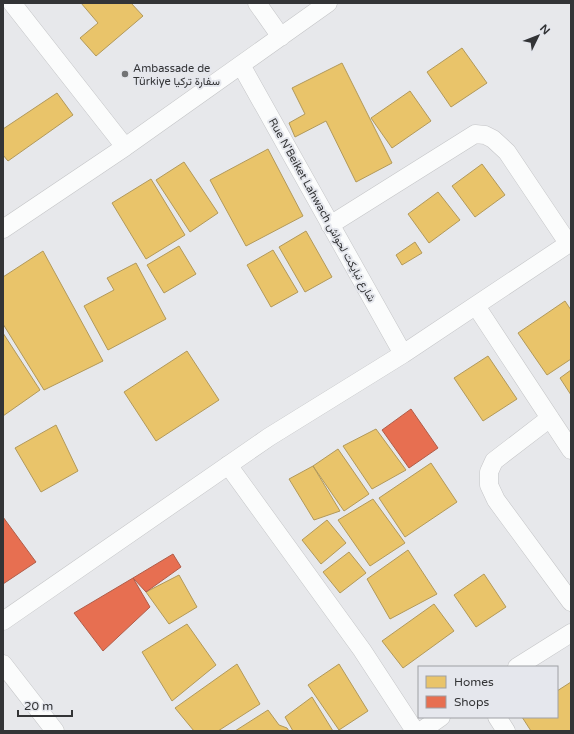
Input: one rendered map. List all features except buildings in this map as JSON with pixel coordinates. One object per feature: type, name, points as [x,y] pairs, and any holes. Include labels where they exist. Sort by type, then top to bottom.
[{"type":"street","points":[[12,3],[125,147]]},
{"type":"street","points":[[257,3],[281,37]]},
{"type":"street","points":[[3,229],[125,147],[328,3]]},
{"type":"street","name":"Rue N'Beiket Lahwach شارع نبايكت لحواش","points":[[241,65],[403,354]]},
{"type":"street","points":[[3,621],[269,437],[403,354],[570,242],[507,152],[493,139],[485,135],[476,134],[330,225]]},
{"type":"street","points":[[476,306],[571,450]]},
{"type":"street","points":[[550,418],[494,461],[489,472],[489,485],[496,500],[571,602]]},
{"type":"street","points":[[228,465],[362,650],[415,731]]},
{"type":"street","points":[[519,666],[571,633]]},
{"type":"street","points":[[3,664],[54,731]]},
{"type":"street","points":[[421,731],[440,718]]},
{"type":"street","points":[[498,718],[506,731]]},
{"type":"place","name":"Ambassade de Türkiye سفارة تركيا","points":[[125,74]]}]
